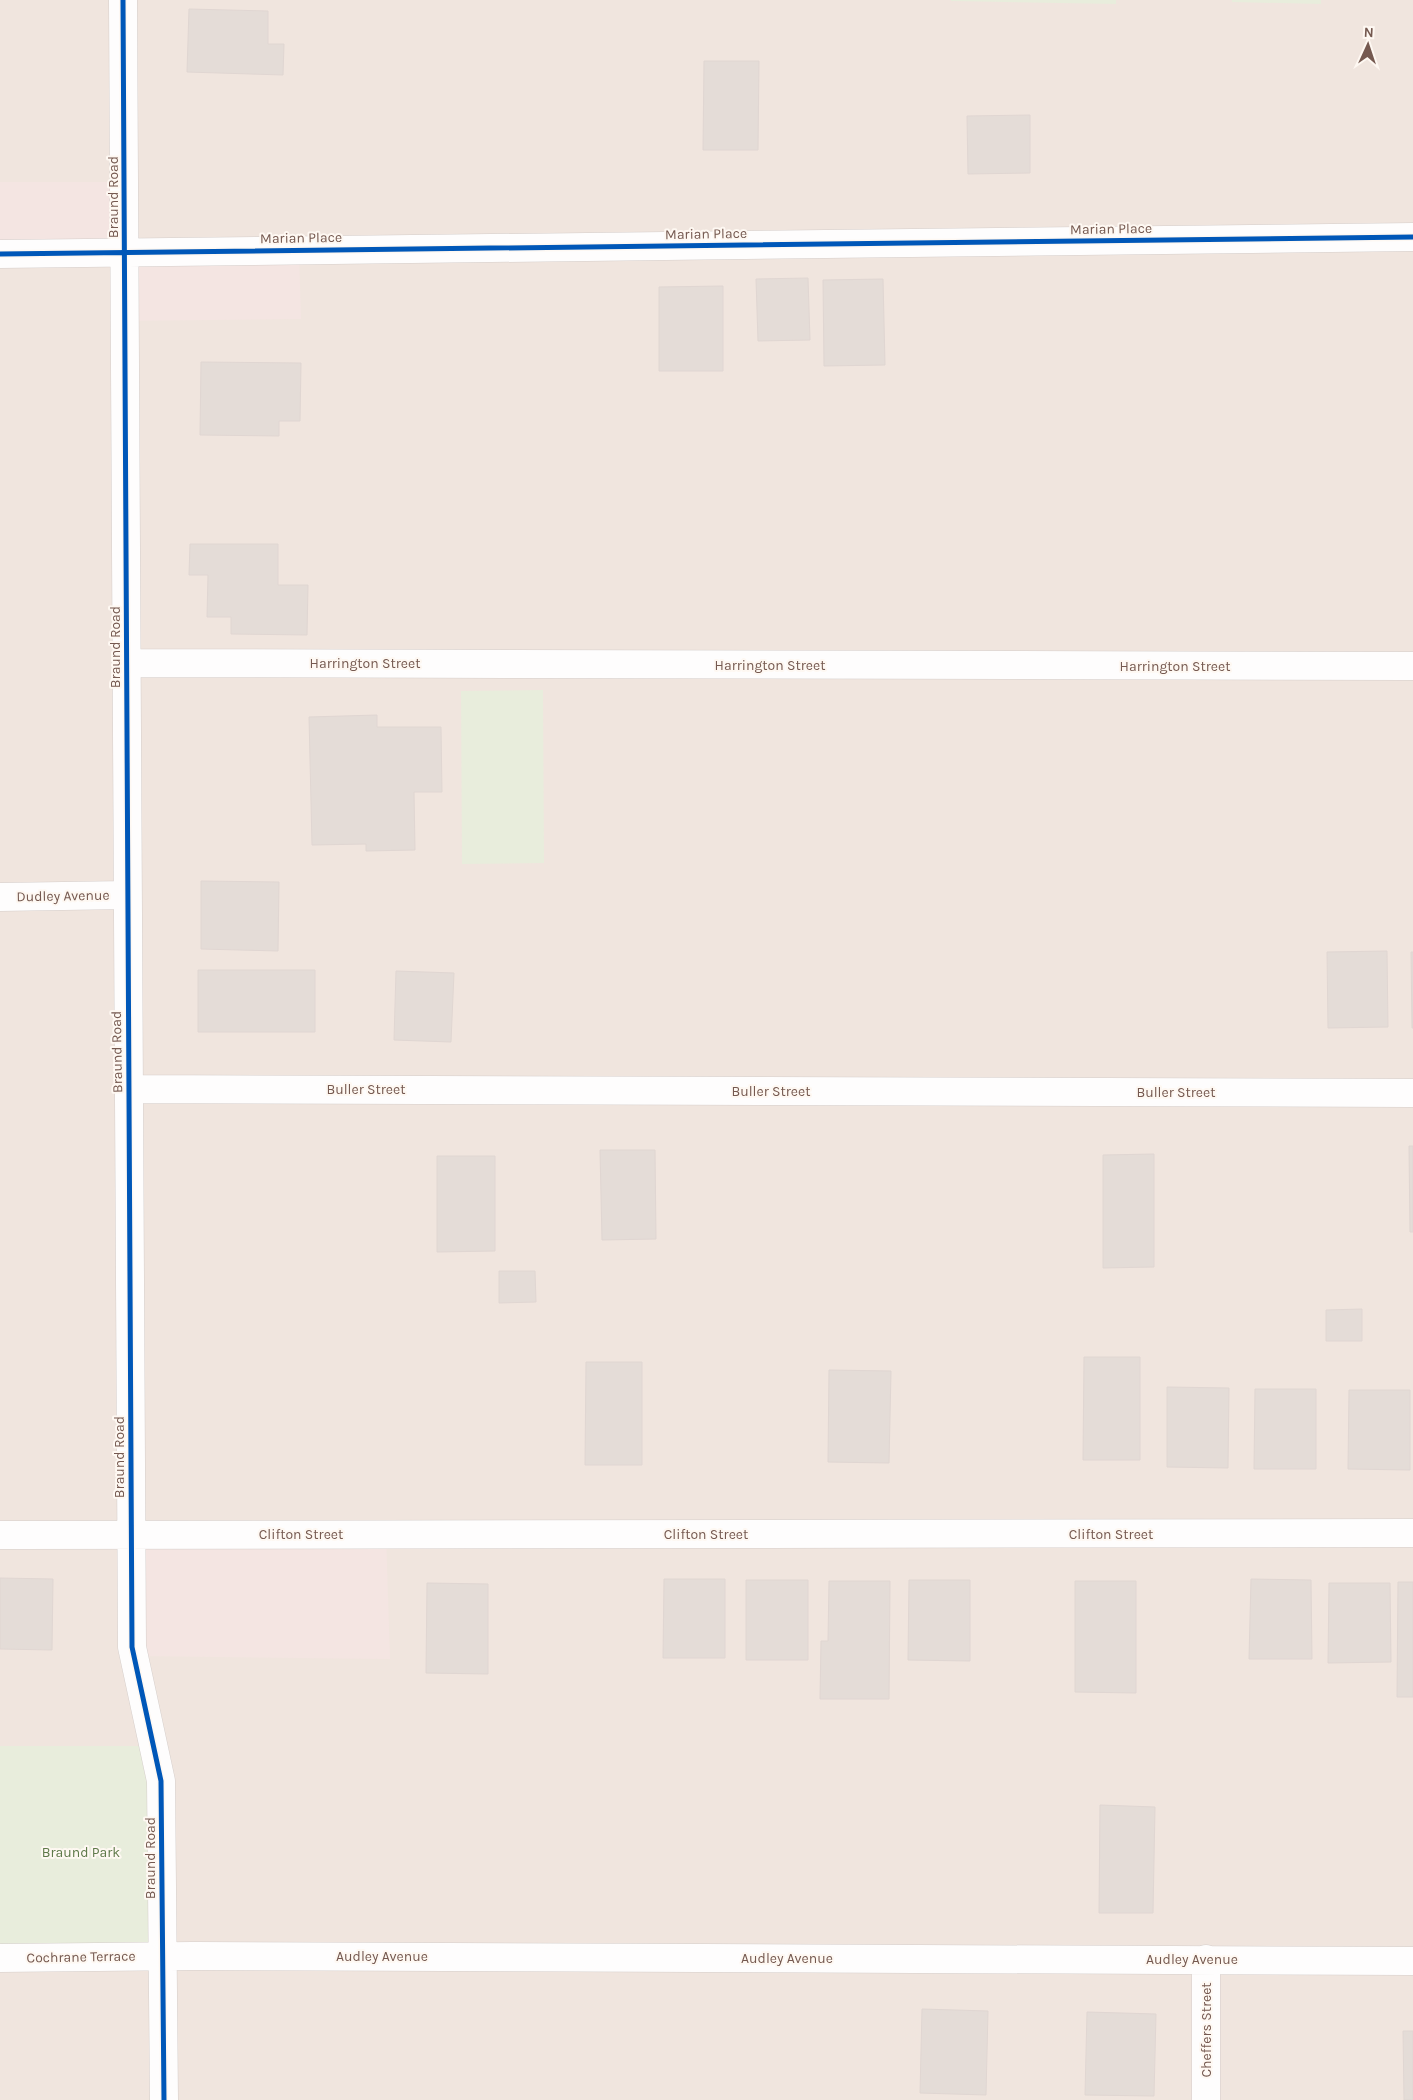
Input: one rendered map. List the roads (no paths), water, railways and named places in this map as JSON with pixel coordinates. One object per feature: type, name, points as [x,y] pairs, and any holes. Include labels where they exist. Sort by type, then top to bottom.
[{"type":"street","name":"Braund Road","points":[[123,0],[126,895],[132,1647],[161,1781],[164,2100]]},
{"type":"street","name":"Marian Place","points":[[0,254],[1413,237]]},
{"type":"street","name":"Harrington Street","points":[[126,663],[1413,666]]},
{"type":"street","name":"Dudley Avenue","points":[[0,897],[126,895]]},
{"type":"street","name":"Buller Street","points":[[129,1089],[1413,1093]]},
{"type":"street","name":"Clifton Street","points":[[0,1535],[1413,1533]]},
{"type":"street","name":"Cochrane Terrace","points":[[0,1958],[162,1956]]},
{"type":"street","name":"Audley Avenue","points":[[162,1956],[1413,1961]]},
{"type":"street","name":"Cheffers Street","points":[[1206,1959],[1206,2100]]},
{"type":"park label","name":"Braund Park","points":[[81,1852]]}]
